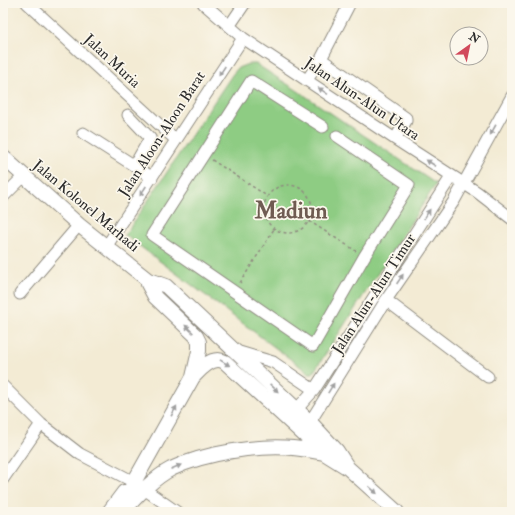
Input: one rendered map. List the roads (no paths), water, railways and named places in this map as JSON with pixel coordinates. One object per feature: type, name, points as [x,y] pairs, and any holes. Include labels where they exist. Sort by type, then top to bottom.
[{"type":"main road","name":"Jalan Kolonel Marhadi","points":[[3,157],[106,247],[148,280],[166,286],[297,409],[337,451],[348,468]]},
{"type":"main road","name":"Jalan Kolonel Marhadi","points":[[148,280],[148,284],[155,297],[196,336],[199,342],[199,351],[193,377]]},
{"type":"main road","points":[[122,512],[139,486],[193,377],[206,364],[218,360],[225,362],[324,453],[348,468],[397,512]]},
{"type":"main road","points":[[109,512],[122,494],[170,470],[194,460],[232,452],[268,448],[293,448],[324,453]]},
{"type":"street","name":"Jalan Muria","points":[[27,3],[176,140]]},
{"type":"street","name":"Jalan Alun-Alun Utara","points":[[203,3],[244,38],[452,177],[477,192],[512,219]]},
{"type":"street","points":[[230,25],[245,3]]},
{"type":"street","points":[[307,80],[321,59],[350,3]]},
{"type":"street","name":"Jalan Aloon-Aloon Barat","points":[[106,247],[244,38]]},
{"type":"street","points":[[321,59],[406,118],[395,139]]},
{"type":"street","points":[[323,127],[252,81],[152,235],[313,346],[364,256],[409,185],[337,136]]},
{"type":"street","name":"Jalan Alun-Alun Timur","points":[[310,422],[386,300],[454,201],[512,96]]},
{"type":"street","points":[[128,115],[150,138],[134,166]]},
{"type":"street","points":[[83,133],[152,178]]},
{"type":"street","points":[[3,197],[24,176]]},
{"type":"street","name":"Jalan Alun-Alun Timur","points":[[297,409],[314,390],[452,177]]},
{"type":"street","points":[[20,294],[79,225]]},
{"type":"street","points":[[386,300],[488,377]]},
{"type":"street","points":[[236,351],[273,362],[314,390]]},
{"type":"street","points":[[3,386],[41,424],[80,454],[139,486],[177,512]]},
{"type":"street","points":[[3,479],[41,424]]},
{"type":"district","name":"Madiun","points":[[291,210]]}]
